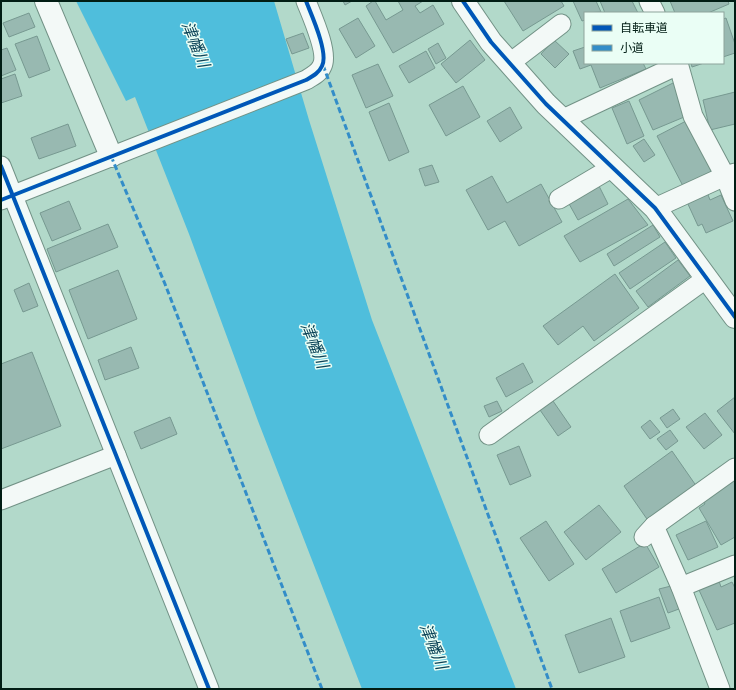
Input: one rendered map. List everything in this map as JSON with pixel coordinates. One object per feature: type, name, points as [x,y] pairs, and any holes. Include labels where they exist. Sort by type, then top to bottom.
[{"type":"street","points":[[46,1],[111,156]]},
{"type":"street","points":[[7,197],[306,80],[317,74],[323,65],[323,52],[320,36],[306,1]]},
{"type":"street","points":[[463,1],[491,42],[546,104],[655,208],[735,317]]},
{"type":"street","points":[[649,1],[654,12]]},
{"type":"street","points":[[510,64],[562,24]]},
{"type":"street","points":[[563,120],[678,64],[694,116],[730,174],[735,201]]},
{"type":"street","points":[[1,166],[7,197],[116,455],[209,689]]},
{"type":"street","points":[[559,199],[613,167]]},
{"type":"street","points":[[655,208],[730,174]]},
{"type":"street","points":[[488,435],[707,278]]},
{"type":"street","points":[[1,500],[116,455]]},
{"type":"street","points":[[720,689],[681,587],[649,531],[735,468]]},
{"type":"street","points":[[681,587],[735,565]]},
{"type":"water","name":"津幡川","points":[[76,1],[274,1],[309,120],[372,320],[516,689],[362,689],[258,421],[189,234],[135,97],[126,101]]},
{"type":"building","points":[[343,1],[352,1],[345,5]]},
{"type":"building","points":[[375,1],[386,20],[403,10],[398,1],[423,1],[415,6],[420,13],[433,5],[444,24],[393,53],[366,6]]},
{"type":"building","points":[[504,1],[561,1],[564,6],[523,31]]},
{"type":"building","points":[[573,1],[596,1],[601,12],[584,12],[584,20],[582,21]]},
{"type":"building","points":[[600,1],[632,1],[638,12],[605,12]]},
{"type":"building","points":[[670,1],[728,1],[729,4],[710,12],[675,12]]},
{"type":"building","points":[[29,13],[35,27],[9,37],[3,23]]},
{"type":"building","points":[[358,18],[375,46],[356,58],[339,29]]},
{"type":"building","points":[[726,18],[735,44],[735,53],[724,57],[724,19]]},
{"type":"building","points":[[303,33],[309,48],[292,54],[286,39]]},
{"type":"building","points":[[37,36],[50,70],[29,78],[15,44]]},
{"type":"building","points":[[470,40],[485,60],[456,83],[441,64]]},
{"type":"building","points":[[554,40],[569,54],[555,68],[541,54]]},
{"type":"building","points":[[438,43],[446,58],[436,64],[428,49]]},
{"type":"building","points":[[584,47],[584,64],[644,64],[646,69],[600,88],[591,65],[580,69],[573,51]]},
{"type":"building","points":[[7,48],[16,70],[1,76],[1,50]]},
{"type":"building","points":[[426,51],[435,68],[409,83],[399,66]]},
{"type":"building","points":[[378,64],[393,96],[366,108],[352,75]]},
{"type":"building","points":[[691,64],[701,64],[692,67]]},
{"type":"building","points":[[15,74],[22,96],[1,103],[1,79]]},
{"type":"building","points":[[675,82],[689,115],[653,130],[639,100]]},
{"type":"building","points":[[463,86],[480,117],[446,136],[429,105]]},
{"type":"building","points":[[735,92],[735,124],[710,130],[703,100]]},
{"type":"building","points":[[629,101],[644,136],[627,144],[612,108]]},
{"type":"building","points":[[389,103],[409,152],[389,161],[369,112]]},
{"type":"building","points":[[510,107],[522,128],[500,142],[487,121]]},
{"type":"building","points":[[688,120],[714,170],[683,186],[657,136]]},
{"type":"building","points":[[68,124],[76,146],[39,159],[31,138]]},
{"type":"building","points":[[644,139],[655,155],[644,162],[633,146]]},
{"type":"building","points":[[432,165],[439,182],[425,186],[419,169]]},
{"type":"building","points":[[492,176],[507,203],[541,184],[562,222],[519,246],[505,221],[488,230],[466,190]]},
{"type":"building","points":[[599,186],[608,204],[578,220],[568,202]]},
{"type":"building","points":[[707,192],[710,200],[721,195],[733,221],[706,233],[702,224],[698,226],[687,202]]},
{"type":"building","points":[[628,199],[648,225],[580,262],[564,236]]},
{"type":"building","points":[[69,201],[81,229],[52,241],[40,213]]},
{"type":"building","points":[[108,224],[118,247],[56,272],[47,249]]},
{"type":"building","points":[[653,225],[660,237],[614,266],[607,254]]},
{"type":"building","points":[[665,242],[676,258],[630,289],[619,273]]},
{"type":"building","points":[[678,260],[690,276],[648,307],[636,291]]},
{"type":"building","points":[[118,270],[137,319],[88,339],[69,290]]},
{"type":"building","points":[[615,274],[639,308],[594,341],[583,326],[558,345],[543,326]]},
{"type":"building","points":[[29,283],[38,306],[23,312],[14,290]]},
{"type":"building","points":[[131,347],[139,368],[105,380],[98,360]]},
{"type":"building","points":[[32,352],[61,426],[1,449],[1,364]]},
{"type":"building","points":[[523,363],[533,382],[506,397],[496,378]]},
{"type":"building","points":[[735,397],[735,434],[717,411]]},
{"type":"building","points":[[497,401],[502,411],[489,417],[484,406]]},
{"type":"building","points":[[553,401],[571,427],[558,436],[540,410]]},
{"type":"building","points":[[673,409],[680,419],[667,428],[660,418]]},
{"type":"building","points":[[705,413],[722,435],[704,449],[686,427]]},
{"type":"building","points":[[170,417],[177,434],[141,449],[134,432]]},
{"type":"building","points":[[650,420],[660,432],[650,439],[641,427]]},
{"type":"building","points":[[670,430],[678,441],[666,450],[657,439]]},
{"type":"building","points":[[519,446],[531,476],[510,485],[497,455]]},
{"type":"building","points":[[672,451],[697,487],[649,522],[624,486]]},
{"type":"building","points":[[735,477],[735,537],[721,545],[699,508],[705,504],[701,497]]},
{"type":"building","points":[[599,505],[621,532],[586,560],[564,532]]},
{"type":"building","points":[[546,521],[574,564],[549,581],[520,538]]},
{"type":"building","points":[[706,521],[718,547],[688,560],[676,535]]},
{"type":"building","points":[[645,543],[659,567],[616,593],[602,569]]},
{"type":"building","points":[[719,581],[721,587],[732,582],[735,588],[735,623],[717,630],[699,590]]},
{"type":"building","points":[[671,586],[679,609],[668,613],[659,589]]},
{"type":"building","points":[[659,597],[670,628],[631,642],[620,611]]},
{"type":"building","points":[[611,618],[625,657],[579,673],[565,635]]},
{"type":"marked path","points":[[323,65],[552,689]]},
{"type":"marked path","points":[[111,156],[165,284],[322,689]]},
{"type":"cycle path","points":[[1,200],[313,76],[319,71],[324,60],[321,43],[306,1]]},
{"type":"cycle path","points":[[463,1],[491,42],[546,104],[655,208],[735,317]]},
{"type":"cycle path","points":[[1,166],[209,689]]}]
